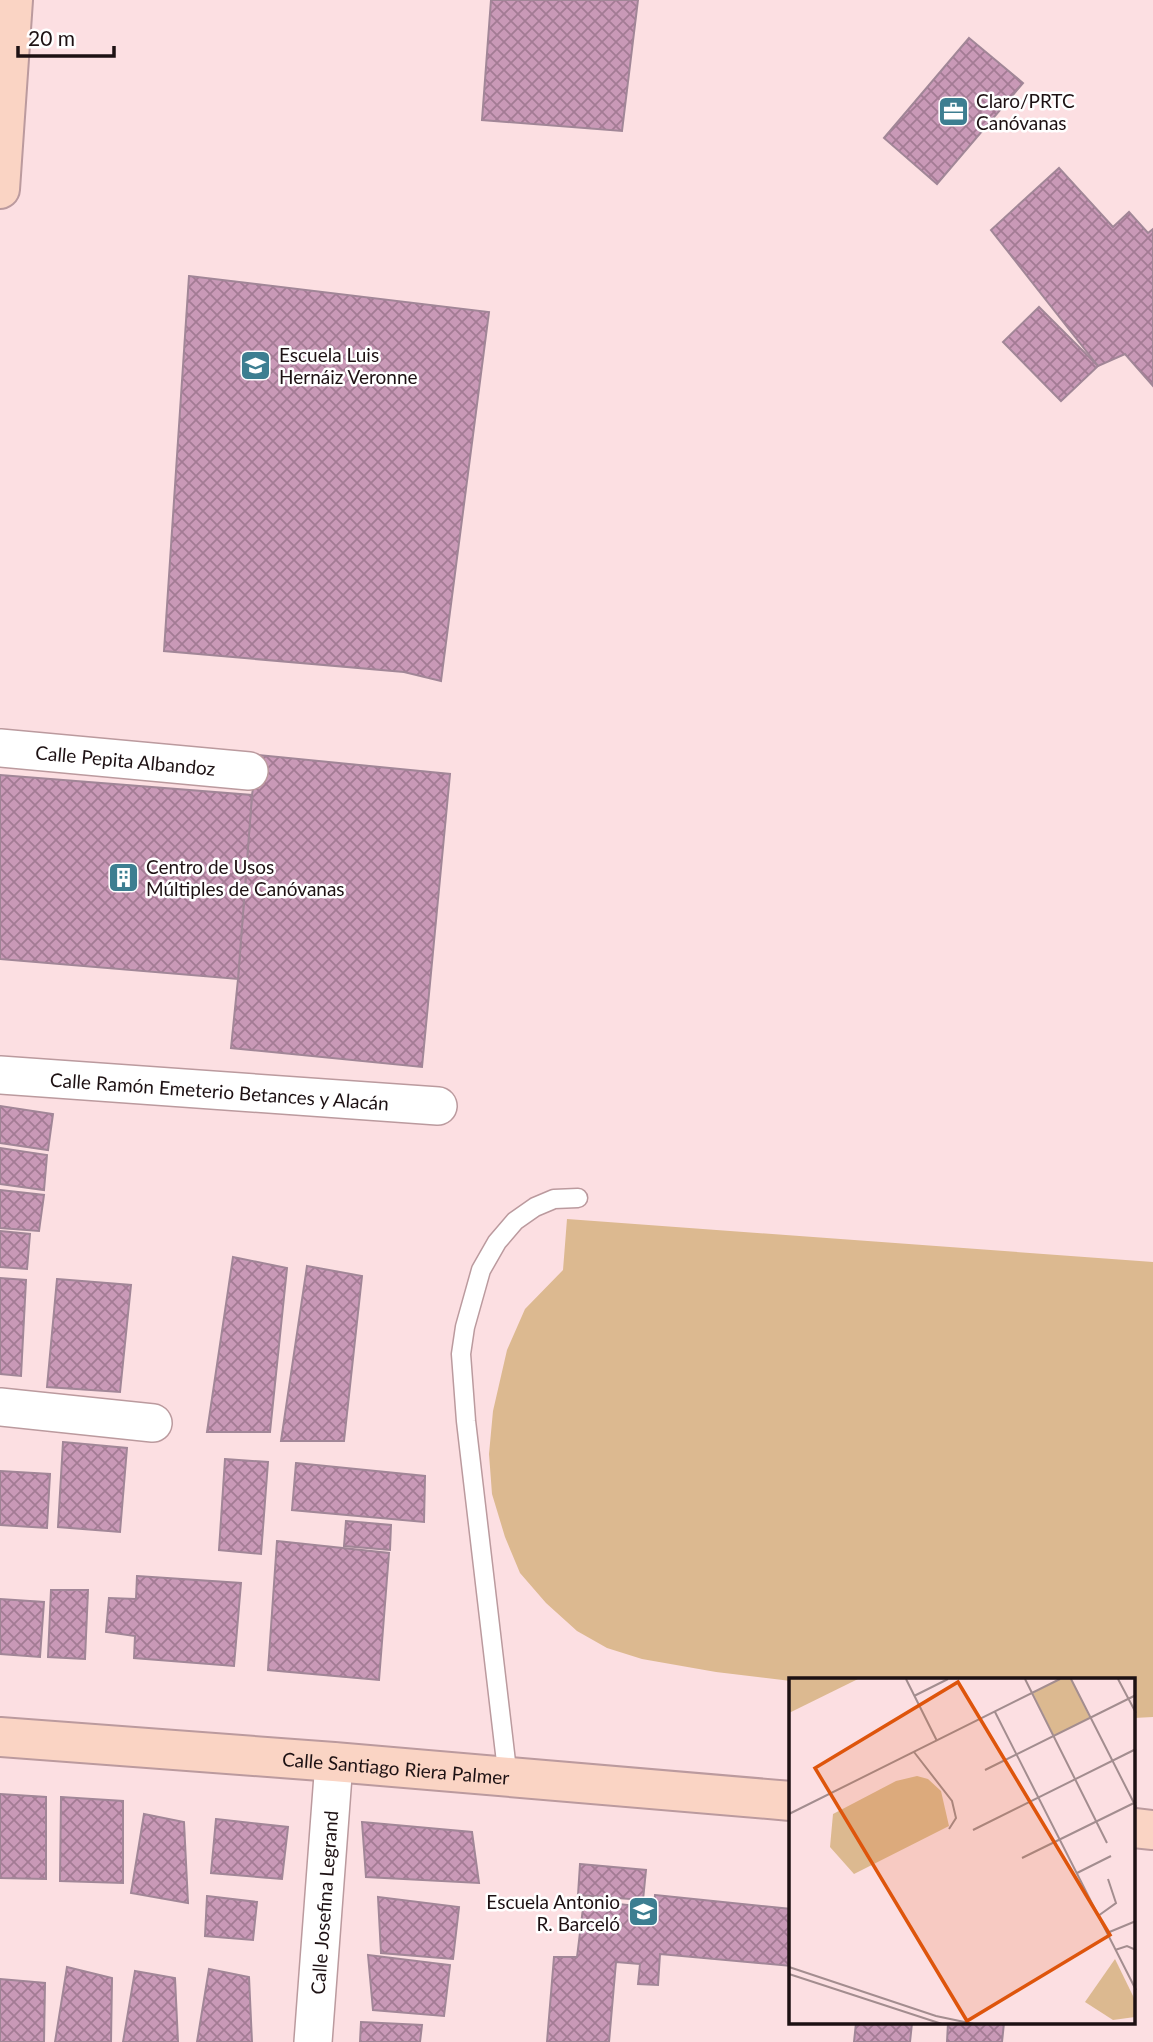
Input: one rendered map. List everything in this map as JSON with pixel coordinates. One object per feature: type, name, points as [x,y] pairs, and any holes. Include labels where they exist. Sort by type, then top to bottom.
[{"type":"street","points":[[1,165],[8,14]]},
{"type":"street","name":"Calle Pepita Albandoz","points":[[0,748],[249,771]]},
{"type":"street","name":"Calle Ramón Emeterio Betances y Alacán","points":[[0,1074],[439,1106]]},
{"type":"street","points":[[0,1407],[153,1423]]},
{"type":"street","name":"Calle Santiago Riera Palmer","points":[[0,1737],[789,1801]]},
{"type":"street","name":"Calle Josefina Legrand","points":[[313,2042],[334,1762]]},
{"type":"lane","points":[[508,1779],[466,1421],[461,1354],[465,1327],[478,1280],[497,1242],[514,1221],[535,1207],[554,1199],[578,1198]]},
{"type":"shaded area","points":[[567,1219],[1153,1262],[1153,1717],[1136,1718],[1136,1678],[789,1678],[789,1681],[642,1659],[607,1648],[577,1631],[546,1603],[520,1573],[505,1537],[492,1494],[489,1454],[493,1411],[507,1350],[525,1309],[563,1270]]},
{"type":"building","points":[[491,0],[638,0],[622,131],[482,120]]},
{"type":"building","name":"Claro/PRTC Canóvanas","points":[[969,38],[1023,83],[937,184],[884,138]]},
{"type":"building","points":[[1059,168],[1113,227],[1129,212],[1148,233],[1153,229],[1153,386],[1125,354],[1098,366],[991,230]]},
{"type":"building","points":[[189,276],[489,312],[441,681],[404,672],[164,651]]},
{"type":"building","points":[[1039,307],[1098,366],[1061,401],[1003,342]]},
{"type":"building","points":[[258,755],[450,774],[422,1067],[231,1048],[252,795]]},
{"type":"building","name":"Centro de Usos Múltiples de Canóvanas","points":[[0,775],[252,795],[238,979],[0,959]]},
{"type":"building","points":[[0,1106],[53,1114],[48,1150],[0,1143]]},
{"type":"building","points":[[0,1148],[47,1155],[44,1190],[0,1184]]},
{"type":"building","points":[[0,1190],[44,1195],[39,1231],[0,1228]]},
{"type":"building","points":[[0,1231],[30,1234],[27,1269],[0,1267]]},
{"type":"building","points":[[233,1257],[287,1268],[270,1432],[207,1432]]},
{"type":"building","points":[[307,1266],[362,1276],[344,1441],[281,1441]]},
{"type":"building","points":[[0,1278],[26,1280],[21,1376],[0,1374]]},
{"type":"building","points":[[57,1279],[131,1285],[120,1392],[47,1387]]},
{"type":"building","points":[[63,1442],[127,1448],[120,1532],[58,1527]]},
{"type":"building","points":[[225,1459],[268,1462],[261,1554],[219,1550]]},
{"type":"building","points":[[296,1463],[425,1476],[424,1522],[292,1510]]},
{"type":"building","points":[[0,1471],[50,1474],[47,1528],[0,1525]]},
{"type":"building","points":[[346,1521],[391,1525],[390,1550],[344,1546]]},
{"type":"building","points":[[277,1541],[389,1553],[379,1680],[268,1670]]},
{"type":"building","points":[[137,1576],[241,1583],[234,1666],[134,1658],[135,1636],[106,1632],[109,1598],[136,1599]]},
{"type":"building","points":[[51,1590],[88,1590],[85,1659],[48,1657]]},
{"type":"building","points":[[0,1599],[44,1602],[40,1657],[0,1654]]},
{"type":"building","points":[[0,1794],[46,1797],[46,1879],[0,1878]]},
{"type":"building","points":[[61,1797],[123,1801],[123,1883],[60,1881]]},
{"type":"building","points":[[144,1814],[184,1822],[188,1903],[131,1893]]},
{"type":"building","points":[[216,1819],[288,1827],[282,1879],[211,1873]]},
{"type":"building","points":[[362,1822],[472,1832],[479,1883],[366,1877]]},
{"type":"building","points":[[580,1864],[646,1870],[643,1900],[578,1895]]},
{"type":"building","points":[[655,1895],[789,1909],[789,1966],[660,1954],[658,1985],[638,1984],[640,1964],[616,1962],[609,2042],[547,2042],[554,1957],[577,1957],[584,1900],[654,1908]]},
{"type":"building","points":[[207,1896],[257,1902],[253,1940],[205,1936]]},
{"type":"building","points":[[378,1897],[459,1907],[453,1959],[381,1953]]},
{"type":"building","points":[[368,1955],[450,1965],[444,2016],[373,2010]]},
{"type":"building","points":[[67,1967],[112,1978],[111,2042],[55,2042]]},
{"type":"building","points":[[209,1969],[249,1977],[252,2042],[197,2042]]},
{"type":"building","points":[[135,1971],[175,1978],[178,2042],[123,2042]]},
{"type":"building","points":[[0,1979],[45,1983],[44,2042],[0,2042]]},
{"type":"building","points":[[361,2022],[422,2025],[420,2042],[360,2042]]},
{"type":"building","points":[[856,2024],[912,2024],[910,2042],[854,2042]]},
{"type":"building","points":[[948,2024],[1004,2024],[1002,2042],[947,2042]]},
{"type":"place","name":"Claro/PRTC Canóvanas","points":[[953,111]]},
{"type":"place","name":"Escuela Luis Hernáiz Veronne","points":[[256,365]]},
{"type":"place","name":"Centro de Usos Múltiples de Canóvanas","points":[[123,877]]},
{"type":"place","name":"Escuela Antonio R. Barceló","points":[[643,1912]]}]
